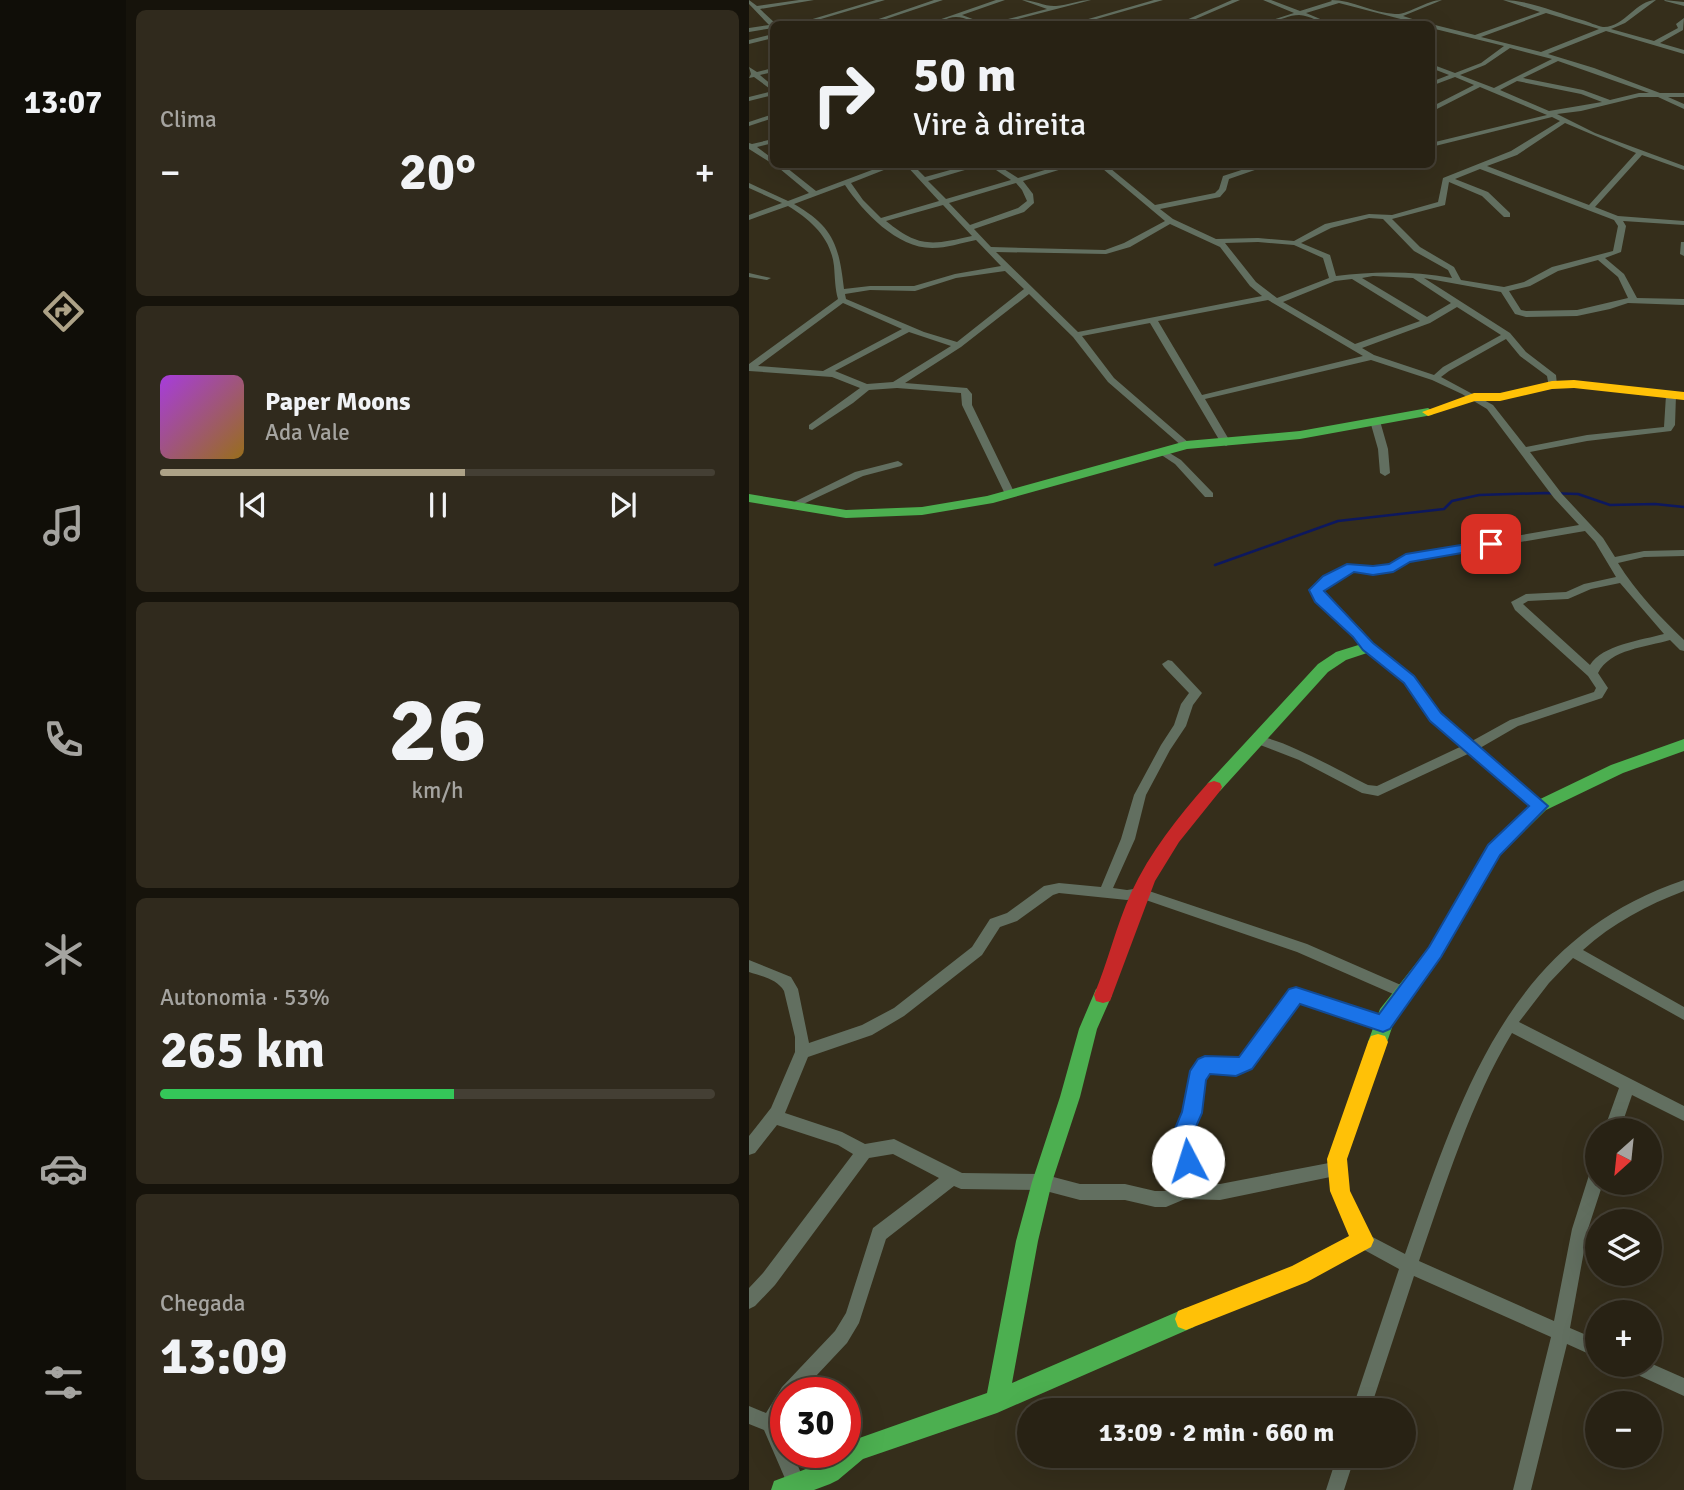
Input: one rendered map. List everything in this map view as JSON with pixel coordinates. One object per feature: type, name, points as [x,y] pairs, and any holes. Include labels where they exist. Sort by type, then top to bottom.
[{"type":"street","points":[[749,13],[811,0]]},
{"type":"street","points":[[842,0],[853,9],[884,21]]},
{"type":"street","points":[[810,21],[882,0]]},
{"type":"street","points":[[940,21],[1002,0]]},
{"type":"street","points":[[1025,0],[1051,8]]},
{"type":"street","points":[[1005,21],[1088,0]]},
{"type":"street","points":[[1085,21],[1160,0]]},
{"type":"street","points":[[1187,21],[1237,0]]},
{"type":"street","points":[[1266,0],[1321,21]]},
{"type":"street","points":[[1365,9],[1379,0]]},
{"type":"street","points":[[1382,20],[1425,8],[1439,0]]},
{"type":"street","points":[[1506,0],[1684,52]]},
{"type":"street","points":[[1542,54],[1633,17],[1653,0]]},
{"type":"street","points":[[1667,0],[1684,4]]},
{"type":"street","points":[[749,1],[770,23]]},
{"type":"street","points":[[878,21],[934,1]]},
{"type":"street","points":[[1273,21],[1336,1],[1411,21]]},
{"type":"street","points":[[1528,6],[1541,2]]},
{"type":"street","points":[[1475,37],[1546,11]]},
{"type":"street","points":[[958,16],[974,21]]},
{"type":"street","points":[[1654,44],[1681,29],[1679,24],[1684,20]]},
{"type":"street","points":[[749,30],[770,26]]},
{"type":"street","points":[[1435,27],[1542,54],[1660,94],[1684,107]]},
{"type":"street","points":[[749,42],[770,37]]},
{"type":"street","points":[[1435,82],[1488,61],[1508,46]]},
{"type":"street","points":[[1494,90],[1557,59]]},
{"type":"street","points":[[1435,68],[1683,167]]},
{"type":"street","points":[[751,73],[770,70]]},
{"type":"street","points":[[751,73],[770,89]]},
{"type":"street","points":[[1517,79],[1583,92],[1609,102]]},
{"type":"street","points":[[1435,108],[1479,85]]},
{"type":"street","points":[[749,99],[770,92]]},
{"type":"street","points":[[1435,144],[1639,95],[1684,95]]},
{"type":"street","points":[[749,124],[770,117]]},
{"type":"street","points":[[1295,243],[1328,226],[1369,216],[1386,218],[1442,203],[1443,183],[1448,179],[1514,153],[1564,121]]},
{"type":"street","points":[[750,146],[770,142]]},
{"type":"street","points":[[750,146],[770,159]]},
{"type":"street","points":[[1590,209],[1641,152]]},
{"type":"street","points":[[1479,166],[1617,218],[1684,223]]},
{"type":"street","points":[[783,168],[815,194]]},
{"type":"street","points":[[749,218],[885,168]]},
{"type":"street","points":[[912,168],[1028,290],[1076,335],[1111,380],[1186,446]]},
{"type":"street","points":[[923,180],[967,168]]},
{"type":"street","points":[[969,228],[1027,206],[1031,201],[1030,195],[1017,180],[997,168]]},
{"type":"street","points":[[878,221],[1061,168]]},
{"type":"street","points":[[1105,168],[1170,221],[1217,241],[1229,250],[1253,284],[1273,299],[1371,357],[1435,379],[1474,397],[1496,412],[1555,493],[1588,527],[1623,579],[1684,647]]},
{"type":"street","points":[[1152,208],[1217,195],[1223,190],[1226,178],[1257,168]]},
{"type":"street","points":[[1448,179],[1485,194],[1507,215]]},
{"type":"street","points":[[846,183],[854,196],[878,221],[924,246],[978,237]]},
{"type":"street","points":[[749,185],[809,214],[822,228],[836,255],[841,296]]},
{"type":"street","points":[[1386,218],[1417,249],[1451,270],[1457,281]]},
{"type":"street","points":[[1076,335],[1273,299],[1333,279],[1352,276],[1414,276],[1504,290],[1527,284],[1555,269],[1617,252],[1622,226],[1617,218]]},
{"type":"street","points":[[989,248],[1106,252],[1127,245],[1170,221]]},
{"type":"street","points":[[1217,241],[1295,243],[1327,257],[1333,279]]},
{"type":"street","points":[[1684,244],[1684,254]]},
{"type":"street","points":[[1598,257],[1621,276],[1634,300]]},
{"type":"street","points":[[749,368],[841,296],[870,288],[915,289],[955,276],[1007,268]]},
{"type":"street","points":[[749,275],[767,278]]},
{"type":"street","points":[[1352,276],[1427,321]]},
{"type":"street","points":[[1414,276],[1507,335],[1523,354],[1551,375],[1552,385]]},
{"type":"street","points":[[897,385],[958,345],[1028,290]]},
{"type":"street","points":[[1504,290],[1518,312],[1526,314],[1577,313],[1607,307],[1622,300],[1684,302]]},
{"type":"street","points":[[841,296],[908,328],[958,345]]},
{"type":"street","points":[[1356,347],[1427,321],[1458,302]]},
{"type":"street","points":[[1152,319],[1226,443]]},
{"type":"street","points":[[825,373],[908,328]]},
{"type":"street","points":[[1435,379],[1445,369],[1507,335]]},
{"type":"street","points":[[1199,398],[1371,357]]},
{"type":"street","points":[[749,368],[825,373],[842,376],[866,387],[897,385],[964,390],[967,394],[967,405],[1010,494]]},
{"type":"street","points":[[749,498],[846,514],[896,513],[956,506],[1010,494],[1186,446],[1287,437],[1418,415],[1474,397],[1500,397],[1552,385],[1574,383],[1678,395],[1668,429],[1587,438],[1522,451]]},
{"type":"street","points":[[812,427],[866,387]]},
{"type":"street","points":[[1375,421],[1383,449],[1385,473]]},
{"type":"street","points":[[1163,452],[1178,462],[1209,495]]},
{"type":"street","points":[[795,504],[859,474],[898,464]]},
{"type":"street","points":[[1540,806],[1436,717],[1400,670],[1368,646],[1358,633],[1320,598],[1316,590],[1352,567],[1373,571],[1393,568],[1406,558],[1588,527]]},
{"type":"street","points":[[1612,561],[1644,554],[1684,553]]},
{"type":"street","points":[[1259,740],[1303,757],[1373,792],[1471,747],[1514,723],[1598,695],[1602,688],[1592,673],[1517,603],[1526,598],[1568,595],[1588,586],[1623,579]]},
{"type":"street","points":[[1592,673],[1597,663],[1610,653],[1672,636]]},
{"type":"street","points":[[997,1401],[1027,1241],[1042,1182],[1070,1097],[1087,1030],[1117,964],[1140,894],[1174,836],[1212,789],[1324,668],[1341,656],[1368,646]]},
{"type":"street","points":[[1105,892],[1128,839],[1140,795],[1179,726],[1187,704],[1196,693],[1168,664]]},
{"type":"street","points":[[1585,1343],[1408,1265],[1363,1240],[1340,1198],[1334,1170],[1383,1023],[1435,952],[1490,856],[1528,815],[1540,806],[1617,769],[1684,745]]},
{"type":"street","points":[[1365,1398],[1408,1265],[1463,1120],[1509,1024],[1542,982],[1612,918],[1641,901],[1684,885]]},
{"type":"street","points":[[802,1052],[867,1030],[899,1012],[977,951],[995,922],[1012,917],[1049,890],[1072,887],[1140,894],[1302,948],[1405,993]]},
{"type":"street","points":[[1573,951],[1684,1014]]},
{"type":"street","points":[[749,965],[786,981],[791,989],[802,1037],[802,1052],[774,1117],[749,1148]]},
{"type":"street","points":[[1195,1191],[1184,1131],[1192,1113],[1197,1078],[1205,1065],[1236,1067],[1245,1063],[1296,995],[1383,1023]]},
{"type":"street","points":[[1509,1024],[1684,1114]]},
{"type":"street","points":[[1616,1118],[1627,1086]]},
{"type":"street","points":[[774,1117],[842,1139],[864,1152],[894,1146],[951,1178],[977,1182],[1042,1182],[1080,1192],[1125,1192],[1155,1199],[1195,1191],[1220,1192],[1334,1170]]},
{"type":"street","points":[[749,1300],[769,1279],[864,1152]]},
{"type":"street","points":[[803,1377],[841,1337],[853,1317],[879,1234],[951,1178]]},
{"type":"street","points":[[1522,1490],[1561,1332],[1580,1229],[1591,1195]]},
{"type":"street","points":[[784,1468],[790,1488],[833,1481],[856,1450],[997,1401],[1159,1330],[1299,1274],[1363,1240]]},
{"type":"street","points":[[1662,1377],[1684,1387]]},
{"type":"street","points":[[749,1415],[770,1424]]},
{"type":"street","points":[[1335,1490],[1342,1468]]},
{"type":"waterway","points":[[1215,565],[1338,521],[1444,509],[1452,501],[1479,495],[1578,494],[1610,505],[1655,504],[1684,507]]},
{"type":"traffic: fast","points":[[749,498],[846,514],[922,511],[988,500],[1186,445],[1300,435],[1428,412]]},
{"type":"traffic: fast","points":[[1214,787],[1323,668],[1341,656],[1368,647]]},
{"type":"traffic: fast","points":[[1378,1042],[1387,1015],[1435,952],[1494,850],[1540,806],[1617,769],[1684,745]]},
{"type":"traffic: fast","points":[[997,1401],[1027,1241],[1042,1182],[1070,1097],[1088,1029],[1103,995]]},
{"type":"traffic: fast","points":[[783,1490],[830,1472],[856,1450],[997,1401],[1186,1319]]},
{"type":"traffic: slow","points":[[1428,412],[1474,397],[1500,397],[1552,385],[1574,384],[1684,396]]},
{"type":"traffic: slow","points":[[1186,1319],[1299,1274],[1363,1240],[1347,1211],[1340,1191],[1337,1159],[1378,1042]]},
{"type":"traffic: jam","points":[[1103,995],[1135,906],[1155,864],[1173,837],[1214,787]]},
{"type":"route","points":[[1188,1161],[1184,1131],[1192,1113],[1200,1070],[1205,1065],[1236,1067],[1245,1063],[1291,997],[1296,995],[1303,995],[1383,1023],[1435,952],[1485,862],[1528,815],[1540,806],[1436,717],[1400,670],[1368,646],[1358,633],[1320,598],[1316,590],[1318,586],[1352,567],[1373,571],[1393,568],[1406,558],[1491,544]]}]
